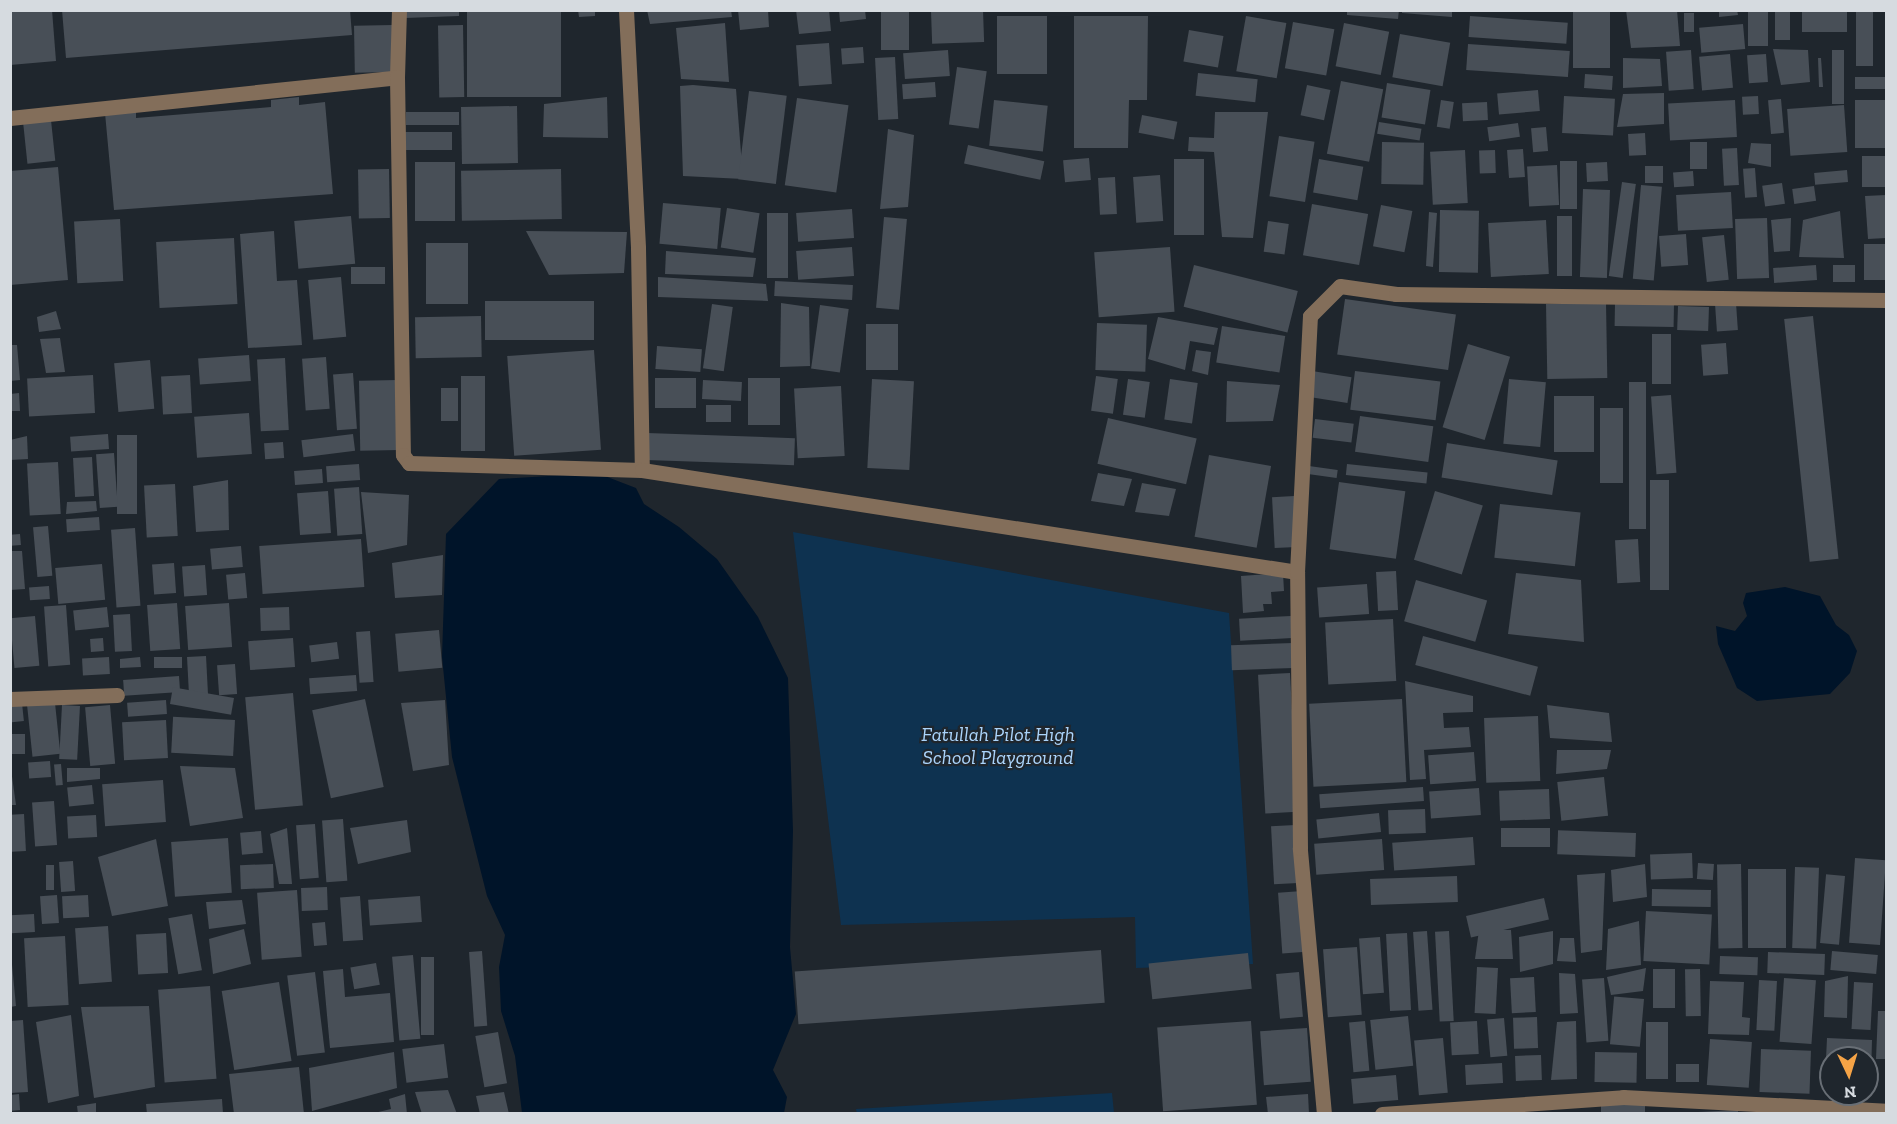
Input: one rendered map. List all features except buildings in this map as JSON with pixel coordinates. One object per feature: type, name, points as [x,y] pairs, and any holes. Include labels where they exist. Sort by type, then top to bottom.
[{"type":"street","points":[[399,10],[403,455],[416,465],[642,470],[1297,572]]},
{"type":"street","points":[[626,10],[638,248],[642,470]]},
{"type":"street","points":[[10,118],[398,77]]},
{"type":"street","points":[[1324,1113],[1300,848],[1297,572],[1310,316],[1340,286],[1396,294],[1887,300]]},
{"type":"street","points":[[10,699],[117,695]]},
{"type":"street","points":[[1382,1113],[1623,1097],[1887,1111]]},
{"type":"green space","name":"Fatullah Pilot High School Playground","points":[[793,532],[1229,613],[1253,964],[1136,968],[1135,917],[841,925]]},
{"type":"green space","points":[[1112,1093],[1114,1113],[857,1114],[856,1109]]},
{"type":"shaded area","points":[[597,473],[636,488],[644,504],[679,527],[717,559],[758,617],[788,678],[793,831],[790,947],[796,1014],[773,1070],[787,1097],[784,1113],[522,1113],[515,1056],[501,1011],[499,967],[505,935],[487,896],[452,757],[442,657],[446,534],[499,479]]},
{"type":"shaded area","points":[[1785,587],[1820,596],[1836,625],[1849,635],[1857,651],[1850,673],[1830,694],[1757,701],[1737,688],[1718,644],[1716,626],[1735,631],[1747,616],[1743,603],[1746,593]]}]
